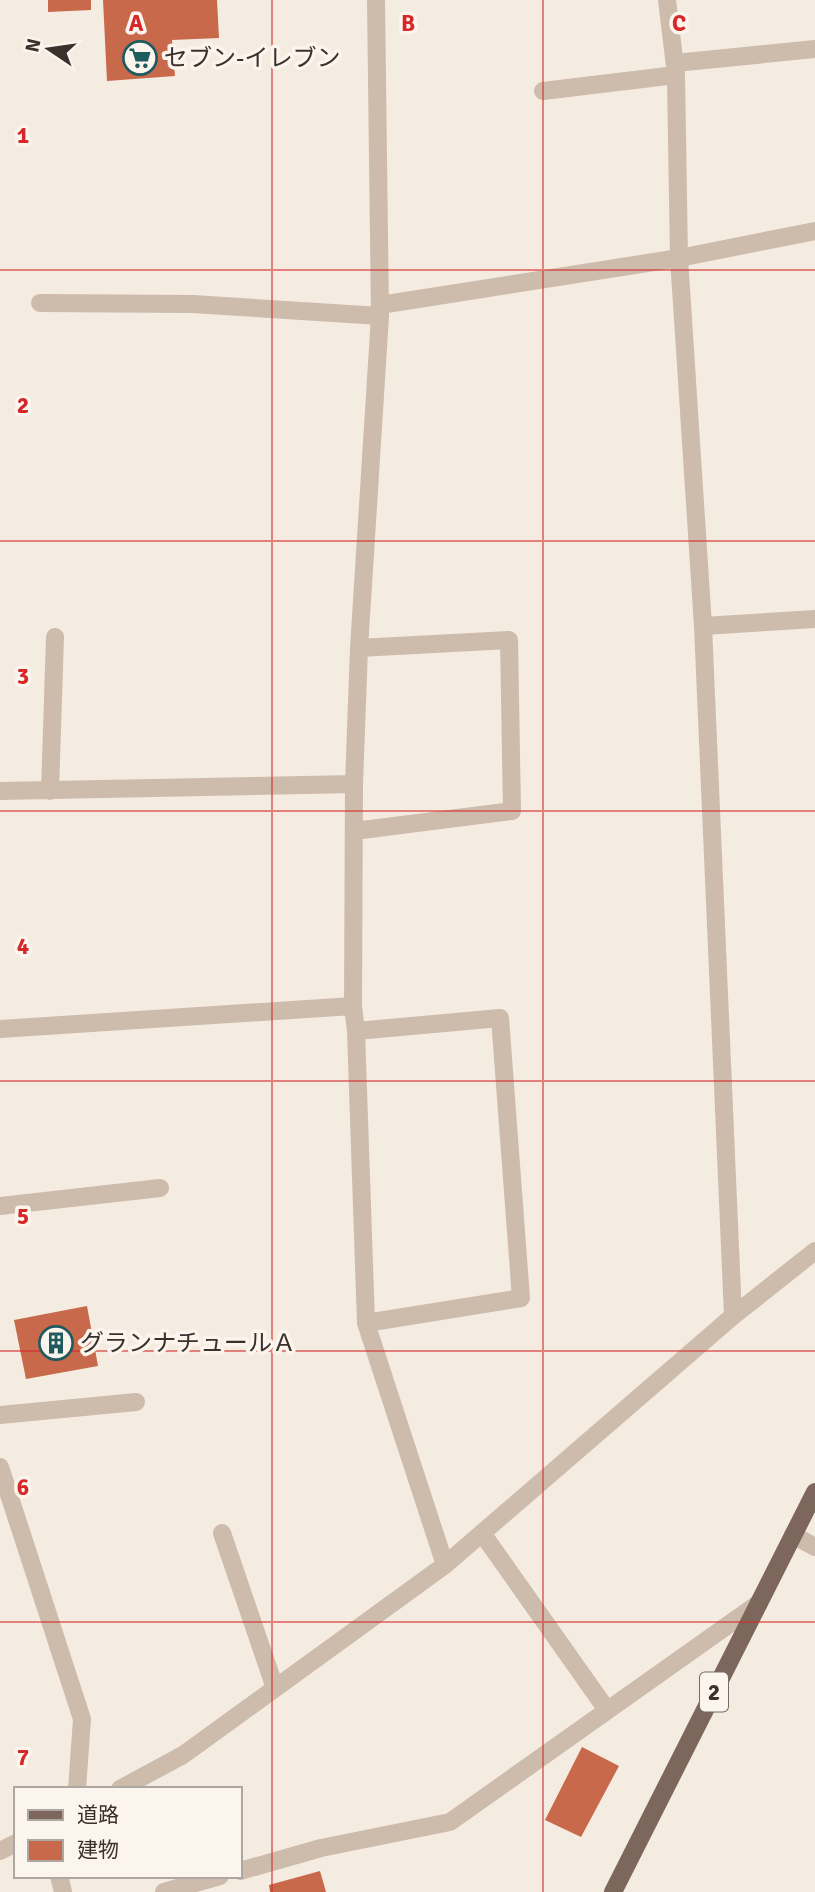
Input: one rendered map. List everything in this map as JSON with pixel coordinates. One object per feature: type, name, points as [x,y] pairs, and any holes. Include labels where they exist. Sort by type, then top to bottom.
[{"type":"main road","name":"2","points":[[613,1892],[815,1492]]},
{"type":"street","points":[[376,0],[380,310],[359,648],[354,784],[353,1006],[366,1324],[445,1565]]},
{"type":"street","points":[[667,0],[676,69],[679,258],[703,626],[733,1316]]},
{"type":"street","points":[[543,91],[815,49]]},
{"type":"street","points":[[40,303],[193,304],[380,310],[679,258],[815,231]]},
{"type":"street","points":[[703,626],[815,619]]},
{"type":"street","points":[[50,791],[55,638]]},
{"type":"street","points":[[354,831],[512,811],[509,640],[359,648]]},
{"type":"street","points":[[0,791],[354,784]]},
{"type":"street","points":[[0,1029],[353,1006]]},
{"type":"street","points":[[356,1031],[500,1018],[521,1297],[366,1324]]},
{"type":"street","points":[[0,1206],[160,1188]]},
{"type":"street","points":[[124,1787],[183,1755],[445,1565],[733,1316],[815,1251]]},
{"type":"street","points":[[0,1415],[136,1402]]},
{"type":"street","points":[[0,1467],[82,1719],[77,1787]]},
{"type":"street","points":[[222,1533],[275,1688]]},
{"type":"street","points":[[482,1533],[607,1710]]},
{"type":"street","points":[[793,1535],[815,1547]]},
{"type":"street","points":[[242,1870],[321,1848],[450,1822],[759,1603]]},
{"type":"street","points":[[164,1892],[213,1878]]},
{"type":"building","points":[[48,0],[91,0],[91,10],[48,12]]},
{"type":"building","name":"セブン-イレブン","points":[[103,0],[217,0],[219,38],[172,40],[175,76],[107,81]]},
{"type":"building","name":"グランナチュールＡ","points":[[87,1306],[98,1366],[26,1379],[14,1320]]},
{"type":"building","points":[[582,1747],[619,1766],[581,1837],[545,1820]]},
{"type":"building","points":[[320,1871],[326,1892],[270,1892],[269,1885]]},
{"type":"place","name":"セブン-イレブン","points":[[140,58]]},
{"type":"place","name":"グランナチュールＡ","points":[[56,1343]]}]
